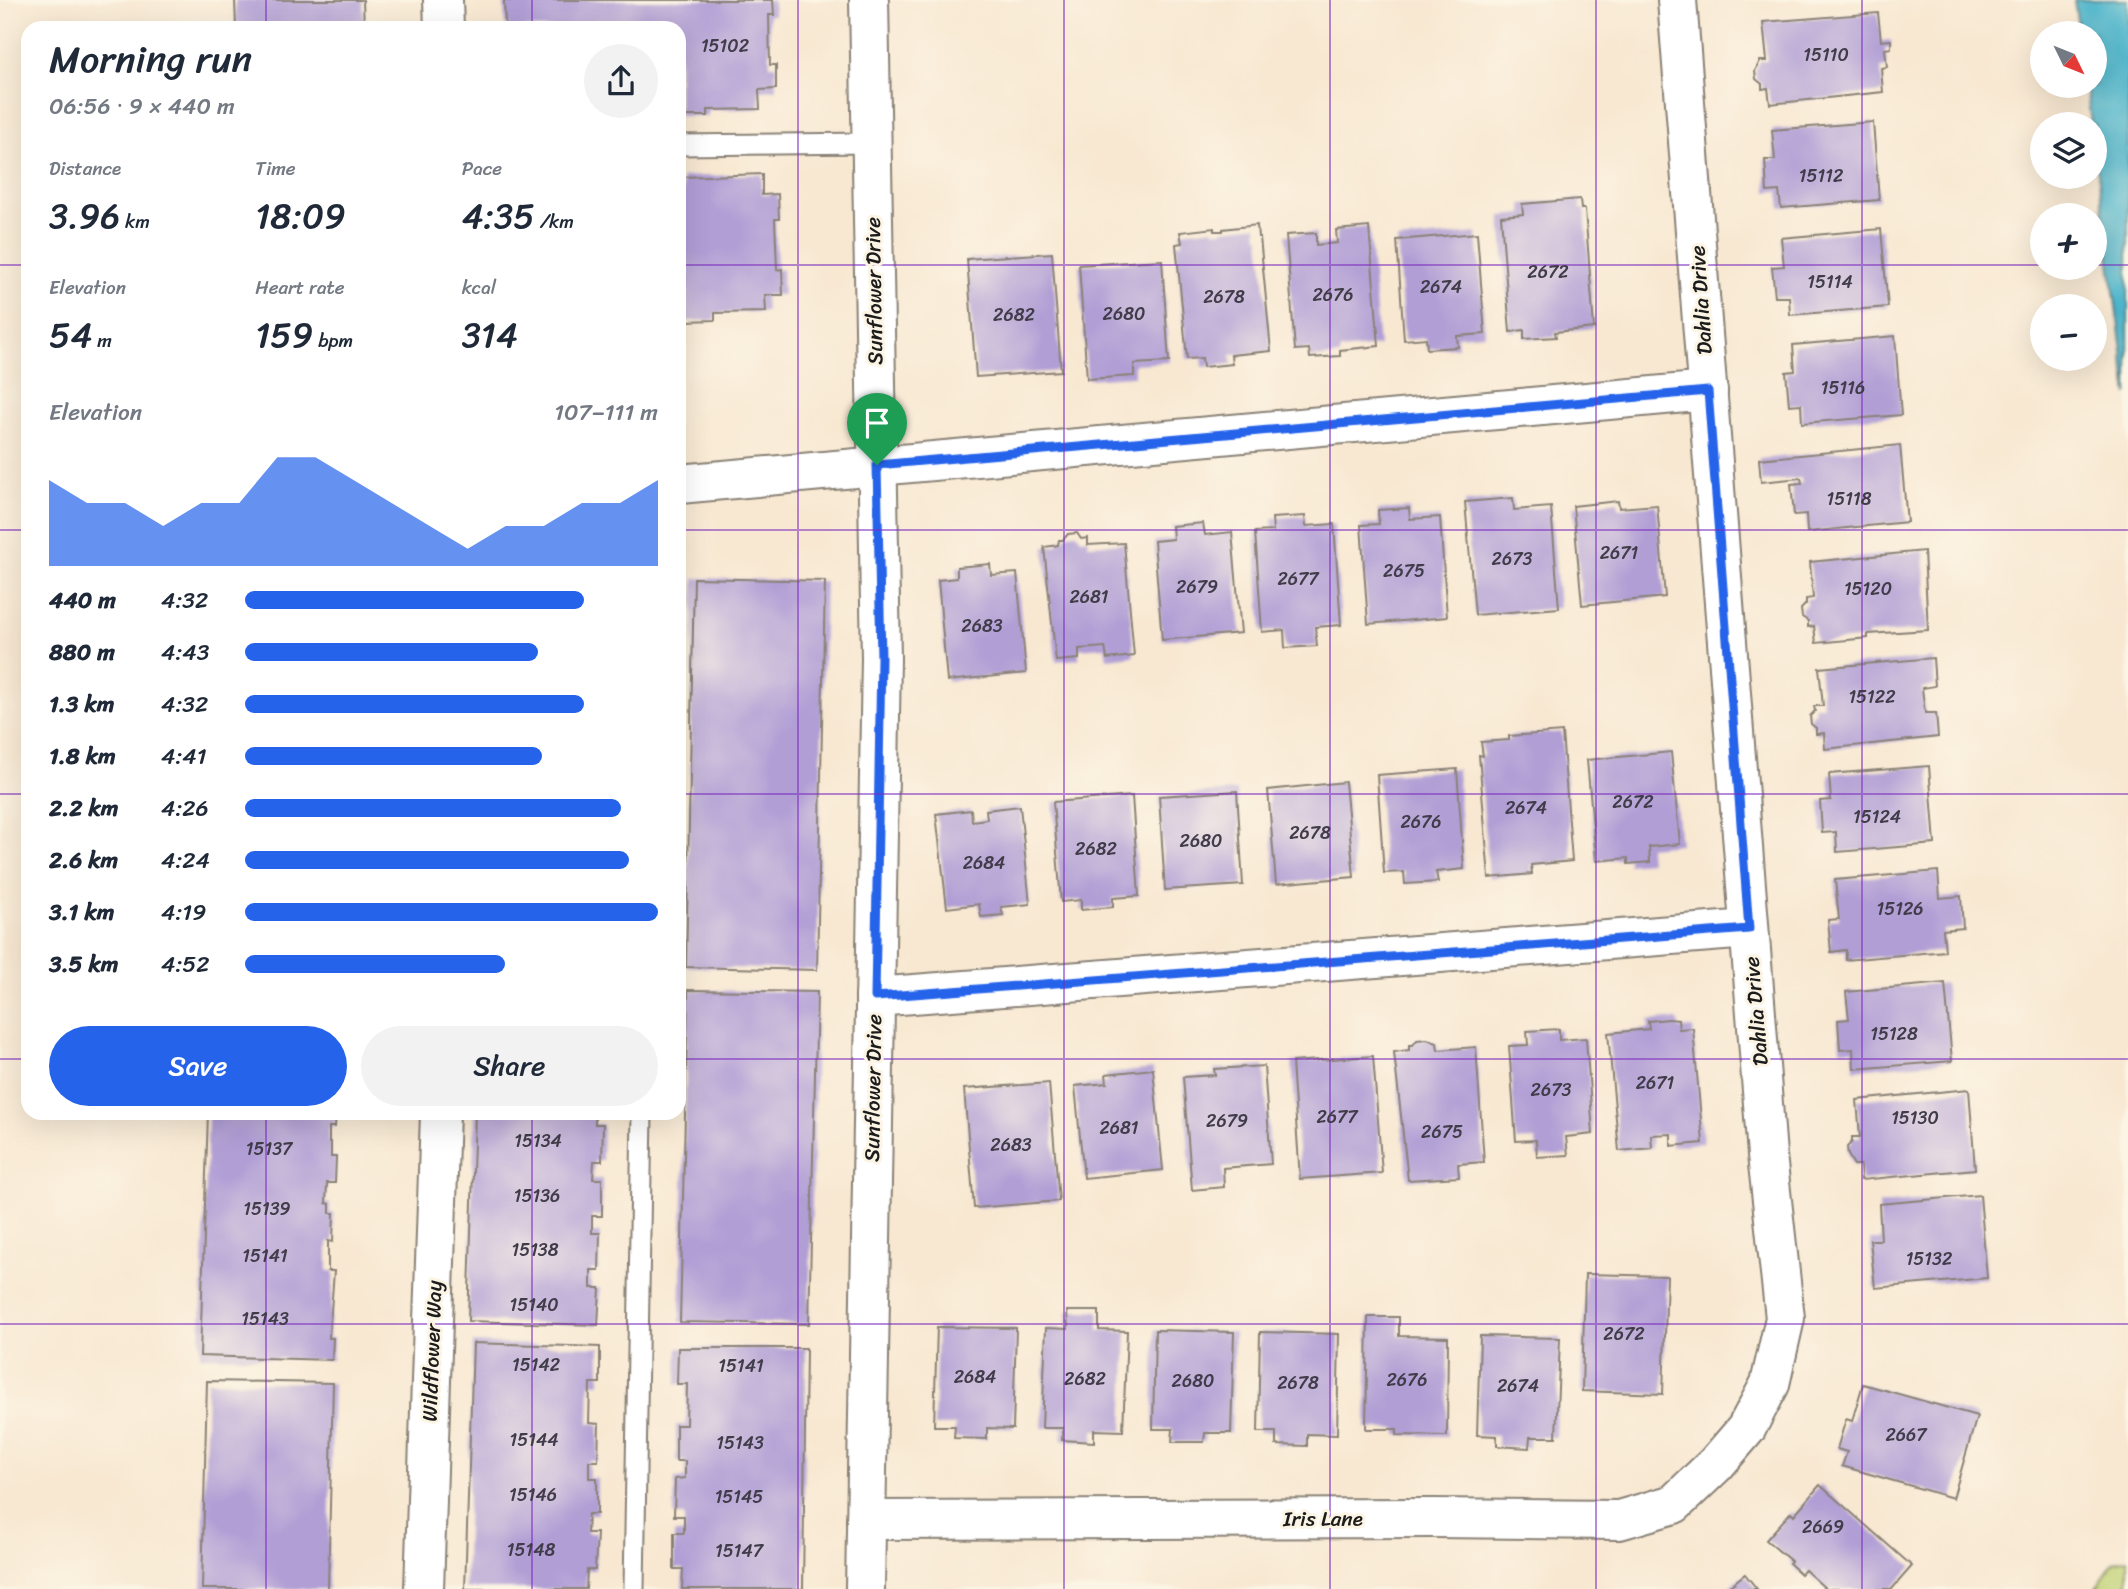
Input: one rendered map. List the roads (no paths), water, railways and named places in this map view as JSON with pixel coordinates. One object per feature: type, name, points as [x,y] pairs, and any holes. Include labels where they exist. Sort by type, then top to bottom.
[{"type":"street","points":[[443,0],[444,21]]},
{"type":"street","name":"Sunflower Drive","points":[[865,1589],[881,658],[869,0]]},
{"type":"street","name":"Dahlia Drive","points":[[1677,0],[1767,1155],[1784,1318],[1770,1384],[1746,1429]]},
{"type":"street","points":[[686,483],[1708,391]]},
{"type":"street","points":[[875,997],[1749,929]]},
{"type":"street","name":"Wildflower Way","points":[[424,1589],[440,1120]]},
{"type":"street","name":"Iris Lane","points":[[866,1520],[1619,1520],[1674,1504],[1716,1464],[1746,1429]]},
{"type":"lane","points":[[686,145],[872,143]]},
{"type":"lane","points":[[634,1589],[642,1120]]},
{"type":"water","points":[[2074,0],[2128,0],[2128,395],[2107,240],[2107,203],[2102,203],[2100,189],[2107,189],[2107,112],[2089,112],[2088,98],[2107,98],[2107,21],[2077,21]]}]
